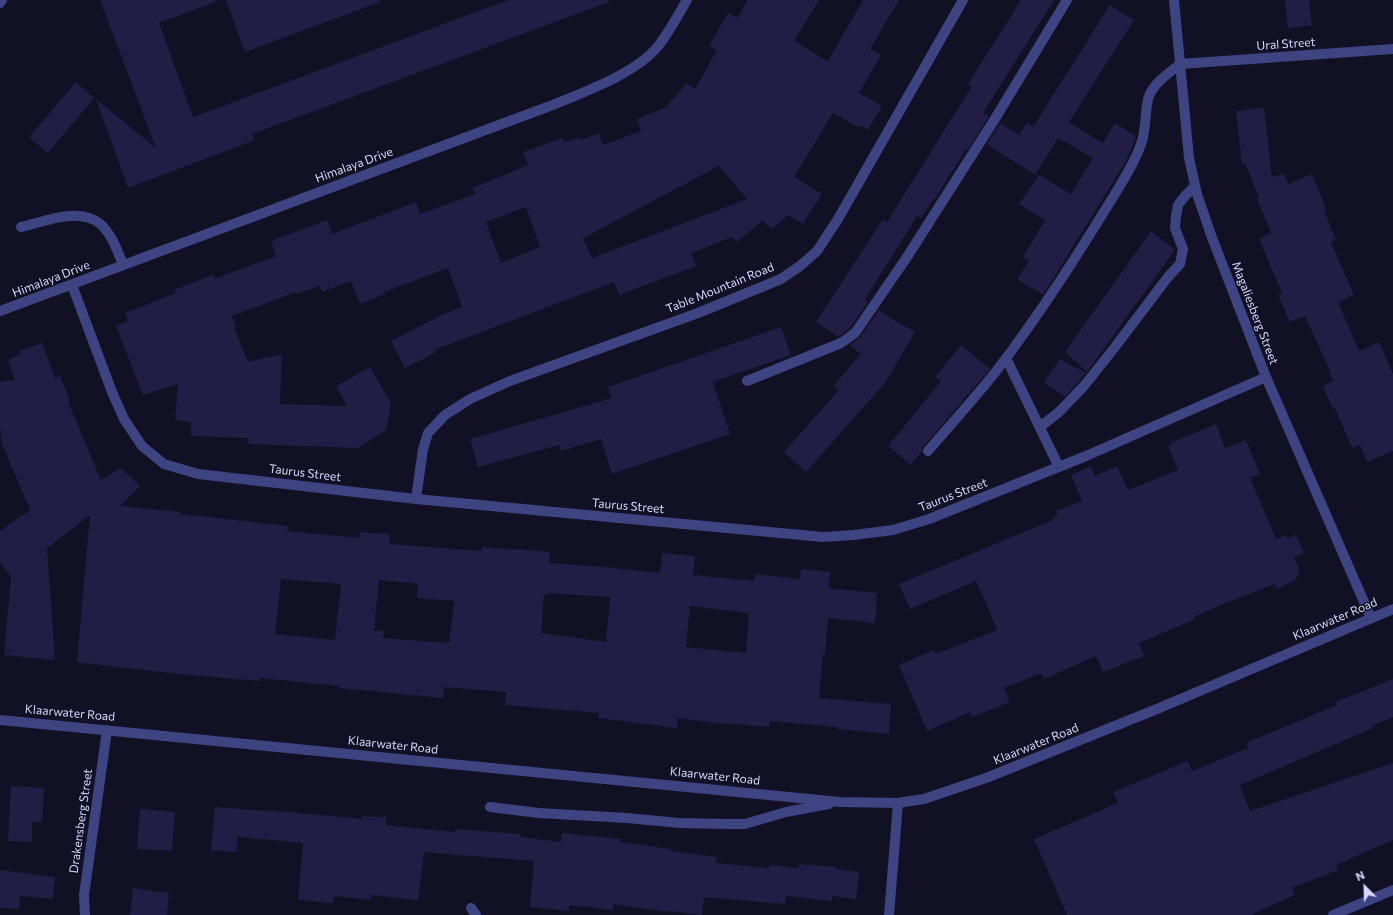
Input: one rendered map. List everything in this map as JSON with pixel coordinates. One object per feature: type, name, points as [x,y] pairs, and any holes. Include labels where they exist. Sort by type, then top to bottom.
[{"type":"street","name":"Himalaya Drive","points":[[0,311],[550,106],[589,90],[644,60],[659,45],[687,0]]},
{"type":"street","name":"Table Mountain Road","points":[[416,500],[423,449],[428,433],[445,414],[470,399],[510,381],[690,316],[781,279],[817,251],[838,219],[963,0]]},
{"type":"street","points":[[747,382],[841,343],[855,333],[907,258],[993,122],[1067,0]]},
{"type":"street","name":"Magaliesberg Street","points":[[1174,0],[1189,158],[1195,186],[1211,234],[1266,377],[1371,618]]},
{"type":"street","name":"Ural Street","points":[[1180,64],[1393,49]]},
{"type":"street","points":[[928,451],[1006,358],[1074,259],[1119,188],[1137,155],[1143,140],[1148,98],[1153,88],[1161,79],[1180,64]]},
{"type":"street","points":[[1040,427],[1059,412],[1084,386],[1116,347],[1168,277],[1180,264],[1182,249],[1175,228],[1176,216],[1178,206],[1195,186]]},
{"type":"street","points":[[22,227],[73,216],[87,217],[99,223],[108,234],[115,244],[123,265]]},
{"type":"street","name":"Taurus Street","points":[[72,285],[112,392],[124,419],[142,446],[164,464],[198,474],[416,500],[799,534],[830,536],[854,535],[893,530],[929,519],[1086,456],[1266,377]]},
{"type":"street","points":[[1006,358],[1059,467]]},
{"type":"street","name":"Klaarwater Road","points":[[0,720],[840,802],[898,803],[924,799],[986,778],[1157,709],[1393,609]]},
{"type":"street","name":"Drakensberg Street","points":[[85,915],[84,895],[107,730]]},
{"type":"street","points":[[490,807],[539,813],[589,815],[679,823],[745,824],[786,812],[840,802]]},
{"type":"street","points":[[889,915],[898,803]]},
{"type":"street","points":[[1333,915],[1393,890]]},
{"type":"building","points":[[100,0],[215,0],[215,2],[159,23],[193,117],[508,0],[609,0],[609,2],[252,134],[255,140],[128,188],[96,99],[156,148]]},
{"type":"building","points":[[226,0],[379,0],[380,2],[245,52]]},
{"type":"building","points":[[748,0],[819,0],[794,41],[828,61],[863,0],[899,0],[870,49],[881,55],[859,93],[882,106],[868,130],[860,125],[858,127],[833,113],[794,177],[822,194],[803,224],[788,215],[771,229],[763,220],[737,242],[732,237],[691,253],[696,266],[619,295],[614,282],[434,350],[435,353],[405,368],[391,341],[444,314],[462,307],[448,268],[384,292],[385,294],[360,304],[351,281],[322,292],[320,286],[297,294],[296,292],[232,316],[236,327],[234,328],[248,362],[282,354],[280,404],[347,406],[336,386],[370,367],[391,403],[386,430],[358,448],[248,444],[249,438],[191,436],[191,422],[175,420],[178,384],[143,395],[116,326],[128,321],[125,313],[176,293],[174,290],[213,275],[214,279],[276,256],[271,241],[327,220],[332,234],[416,202],[420,214],[475,194],[473,188],[528,165],[523,152],[563,138],[564,143],[580,137],[581,140],[599,133],[603,145],[641,131],[637,119],[666,107],[687,83],[695,89],[717,50],[709,46],[728,13],[737,18]],"holes":[[[719,166],[747,199],[592,258],[583,238]],[[526,207],[540,247],[501,263],[486,222]]]},
{"type":"building","points":[[1021,0],[1054,0],[983,113],[989,116],[968,150],[966,149],[921,218],[917,216],[865,299],[868,302],[850,328],[838,337],[816,322],[883,219],[887,222],[972,86],[968,84]]},
{"type":"building","points":[[1285,0],[1309,0],[1312,25],[1288,28]]},
{"type":"building","points":[[1110,5],[1134,20],[1069,122],[1103,143],[1115,123],[1136,136],[1126,161],[1043,295],[1017,279],[1029,261],[1023,257],[1045,220],[1019,204],[1039,175],[1071,194],[1093,158],[1058,138],[1035,175],[987,144],[1000,123],[1019,135],[1027,123],[1033,127]]},
{"type":"building","points":[[76,82],[94,98],[48,153],[29,137]]},
{"type":"building","points":[[1264,108],[1272,177],[1284,174],[1288,184],[1312,174],[1336,240],[1331,242],[1354,295],[1338,302],[1359,351],[1379,342],[1393,374],[1393,451],[1367,462],[1360,445],[1352,448],[1335,408],[1333,409],[1323,386],[1333,381],[1331,373],[1305,316],[1290,322],[1278,295],[1282,293],[1259,239],[1271,233],[1257,199],[1259,198],[1245,163],[1242,164],[1236,111]]},
{"type":"building","points":[[1151,231],[1175,250],[1087,372],[1065,352]]},
{"type":"building","points":[[879,310],[915,332],[885,383],[806,472],[784,452],[839,390],[834,385],[861,354],[849,345],[860,337]]},
{"type":"building","points":[[781,327],[791,355],[713,382],[730,434],[612,474],[601,439],[561,451],[559,445],[478,467],[470,439],[612,398],[608,387]]},
{"type":"building","points":[[42,343],[55,378],[60,376],[70,401],[68,402],[101,480],[121,468],[140,486],[120,506],[181,512],[181,514],[288,526],[287,531],[360,538],[360,532],[390,534],[389,544],[482,551],[482,547],[550,552],[549,563],[660,573],[662,553],[695,556],[693,575],[754,581],[755,574],[800,579],[801,569],[830,572],[828,588],[877,593],[875,623],[828,618],[819,698],[891,704],[889,734],[837,729],[837,727],[770,721],[769,727],[725,724],[678,718],[677,728],[599,718],[599,713],[505,705],[506,692],[444,687],[443,698],[339,688],[339,686],[260,678],[260,681],[169,673],[77,662],[90,515],[47,548],[55,660],[4,655],[11,577],[0,562],[0,531],[30,510],[2,444],[0,427],[0,382],[15,380],[8,360],[21,354],[20,351]],"holes":[[[281,579],[341,584],[335,640],[275,634]],[[379,580],[418,584],[417,598],[454,601],[449,643],[383,638],[384,631],[374,630]],[[547,593],[610,597],[606,642],[541,633],[544,595],[547,595]],[[690,606],[749,613],[746,653],[686,647]]]},
{"type":"building","points":[[961,345],[990,369],[923,447],[922,451],[911,465],[888,446],[941,381],[935,377]]},
{"type":"building","points":[[1060,359],[1086,373],[1065,397],[1044,382]]},
{"type":"building","points":[[1216,424],[1225,448],[1246,440],[1260,474],[1250,478],[1276,539],[1286,535],[1287,538],[1296,535],[1304,553],[1294,557],[1300,572],[1295,580],[1277,589],[1275,584],[1223,604],[1194,617],[1195,619],[1139,643],[1144,656],[1103,672],[1096,656],[1044,679],[1041,673],[1004,688],[1010,702],[972,717],[970,712],[927,731],[899,665],[934,650],[936,654],[997,630],[976,581],[910,609],[899,584],[1053,520],[1052,517],[1058,515],[1056,511],[1082,501],[1071,475],[1091,466],[1095,476],[1117,466],[1128,490],[1178,470],[1168,446],[1171,445],[1170,443]]},
{"type":"building","points":[[1393,679],[1393,717],[1372,726],[1373,728],[1240,785],[1250,811],[1393,763],[1393,840],[1336,865],[1338,870],[1292,888],[1295,895],[1250,915],[1067,915],[1034,839],[1118,803],[1113,792],[1188,761],[1192,771],[1248,748],[1246,743],[1337,705],[1336,702]]},
{"type":"building","points":[[11,786],[44,788],[42,822],[32,822],[32,842],[8,841]]},
{"type":"building","points":[[215,807],[268,810],[362,819],[362,816],[386,817],[386,825],[455,832],[456,829],[520,834],[520,837],[561,842],[562,833],[621,839],[620,842],[717,857],[716,863],[770,868],[770,865],[799,868],[799,864],[835,867],[835,869],[859,872],[856,899],[832,896],[832,901],[786,896],[785,904],[704,897],[702,915],[667,912],[613,904],[613,910],[569,905],[569,911],[530,907],[534,861],[424,852],[418,900],[371,895],[371,900],[334,896],[333,903],[298,900],[303,843],[238,837],[236,852],[211,850]]},
{"type":"building","points":[[140,809],[175,812],[172,851],[137,849]]},
{"type":"building","points":[[0,870],[55,877],[53,899],[20,896],[19,909],[0,908]]},
{"type":"building","points":[[133,888],[169,893],[167,915],[130,915]]}]
